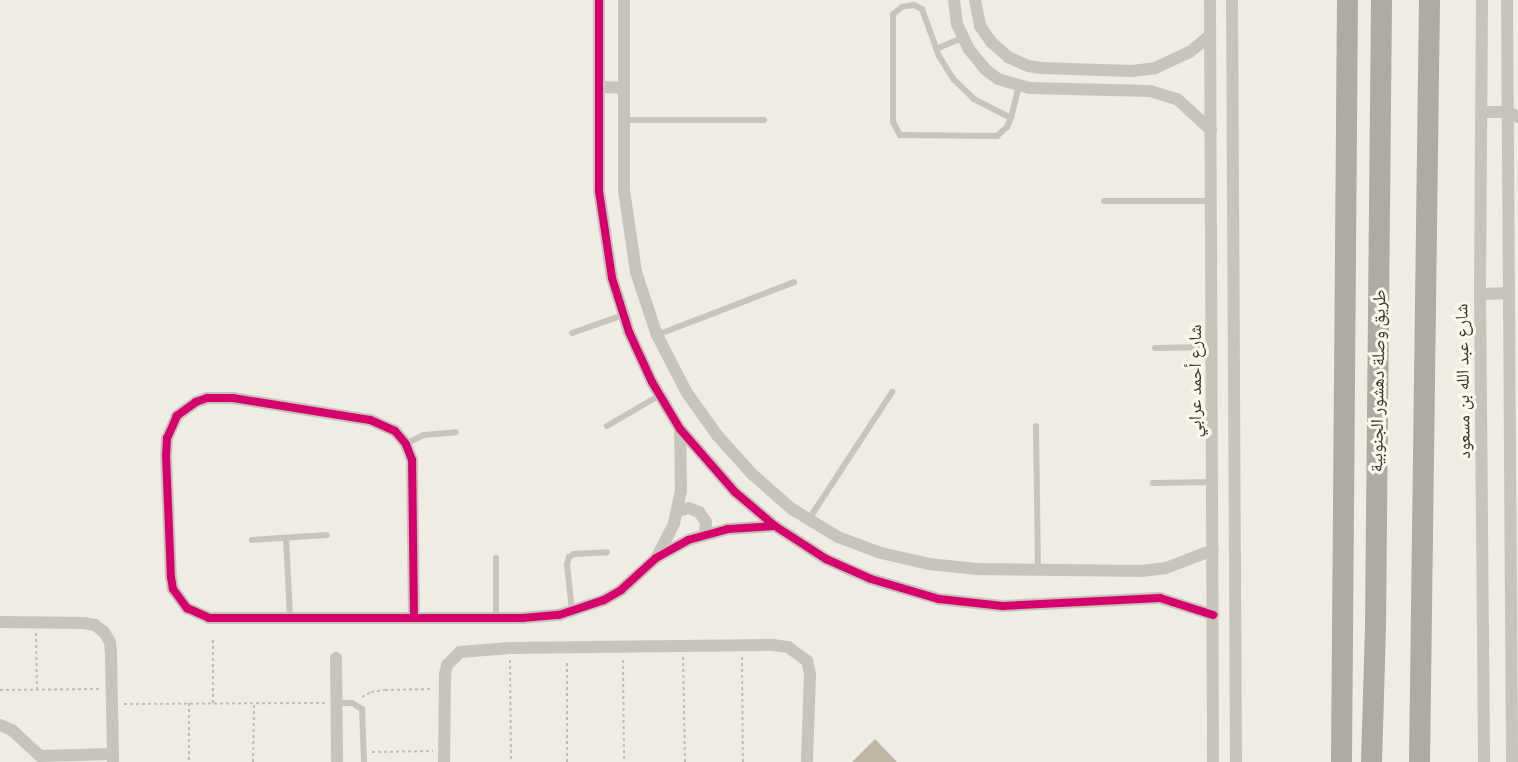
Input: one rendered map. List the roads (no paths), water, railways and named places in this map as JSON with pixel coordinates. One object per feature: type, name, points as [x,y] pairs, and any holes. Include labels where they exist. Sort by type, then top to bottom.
[{"type":"highway","points":[[1341,762],[1347,0]]},
{"type":"highway","name":"طريق وصلة دهشور الجنوبية","points":[[1371,762],[1375,625],[1381,0]]},
{"type":"highway","points":[[1419,762],[1429,0]]},
{"type":"street","points":[[599,0],[602,220],[612,278],[623,315],[640,357],[660,395],[680,429],[735,492],[801,545],[848,569],[939,599],[1004,606],[1160,597],[1214,615]]},
{"type":"street","points":[[624,0],[624,190],[630,245],[644,299],[657,335],[687,393],[717,435],[771,492],[808,520],[848,541],[905,559],[977,569],[1155,570],[1213,550]]},
{"type":"street","points":[[954,0],[962,38],[986,69],[998,78],[1019,85],[1150,91],[1177,99],[1211,130]]},
{"type":"street","points":[[975,0],[980,26],[991,42],[1008,57],[1028,66],[1042,69],[1144,70],[1178,59],[1210,34]]},
{"type":"street","name":"شارع أحمد عرابي","points":[[1210,0],[1213,762]]},
{"type":"street","points":[[1232,0],[1236,762]]},
{"type":"street","name":"شارع عبد الله بن مسعود","points":[[1482,0],[1480,294],[1484,762]]},
{"type":"street","points":[[1510,5],[1513,33],[1509,293],[1514,456],[1514,758]]},
{"type":"street","points":[[599,87],[623,88]]},
{"type":"street","points":[[1482,112],[1513,115]]},
{"type":"street","points":[[1480,294],[1509,293]]},
{"type":"street","points":[[414,618],[412,460],[406,444],[395,430],[370,420],[233,398],[207,398],[196,402],[177,416],[166,438],[170,565],[173,589],[179,599],[197,614],[209,618],[414,618],[496,618],[542,617],[572,612],[621,590],[656,558],[705,534],[728,529],[775,526]]},
{"type":"street","points":[[656,558],[677,511],[683,470],[680,429]]},
{"type":"street","points":[[1213,439],[1233,439]]},
{"type":"street","points":[[677,511],[689,508],[699,512],[706,522],[705,534]]},
{"type":"street","points":[[0,622],[84,623],[104,632],[110,642],[113,758],[35,759],[12,730],[0,725]]},
{"type":"street","points":[[444,757],[444,689],[447,665],[460,652],[510,648],[742,645],[788,646],[807,661],[810,674],[807,762]]},
{"type":"street","points":[[336,658],[337,762]]},
{"type":"lane","points":[[1011,118],[986,107],[964,90],[946,69],[936,49],[922,9],[906,6],[895,11],[891,22],[893,122],[897,132],[907,137],[992,137],[1004,131],[1011,118],[1019,85]]},
{"type":"lane","points":[[936,49],[962,38]]},
{"type":"lane","points":[[623,120],[764,120]]},
{"type":"lane","points":[[1104,201],[1212,201]]},
{"type":"lane","points":[[657,335],[794,282]]},
{"type":"lane","points":[[572,333],[623,315]]},
{"type":"lane","points":[[1155,348],[1213,347]]},
{"type":"lane","points":[[808,520],[892,393]]},
{"type":"lane","points":[[607,426],[660,395]]},
{"type":"lane","points":[[1036,426],[1038,570]]},
{"type":"lane","points":[[406,444],[424,435],[456,432]]},
{"type":"lane","points":[[1153,483],[1213,482]]},
{"type":"lane","points":[[252,540],[327,535]]},
{"type":"lane","points":[[286,538],[290,618]]},
{"type":"lane","points":[[572,612],[567,564],[569,557],[574,554],[607,552]]},
{"type":"lane","points":[[496,558],[496,618]]},
{"type":"lane","points":[[336,703],[357,704],[362,709],[364,762]]}]
